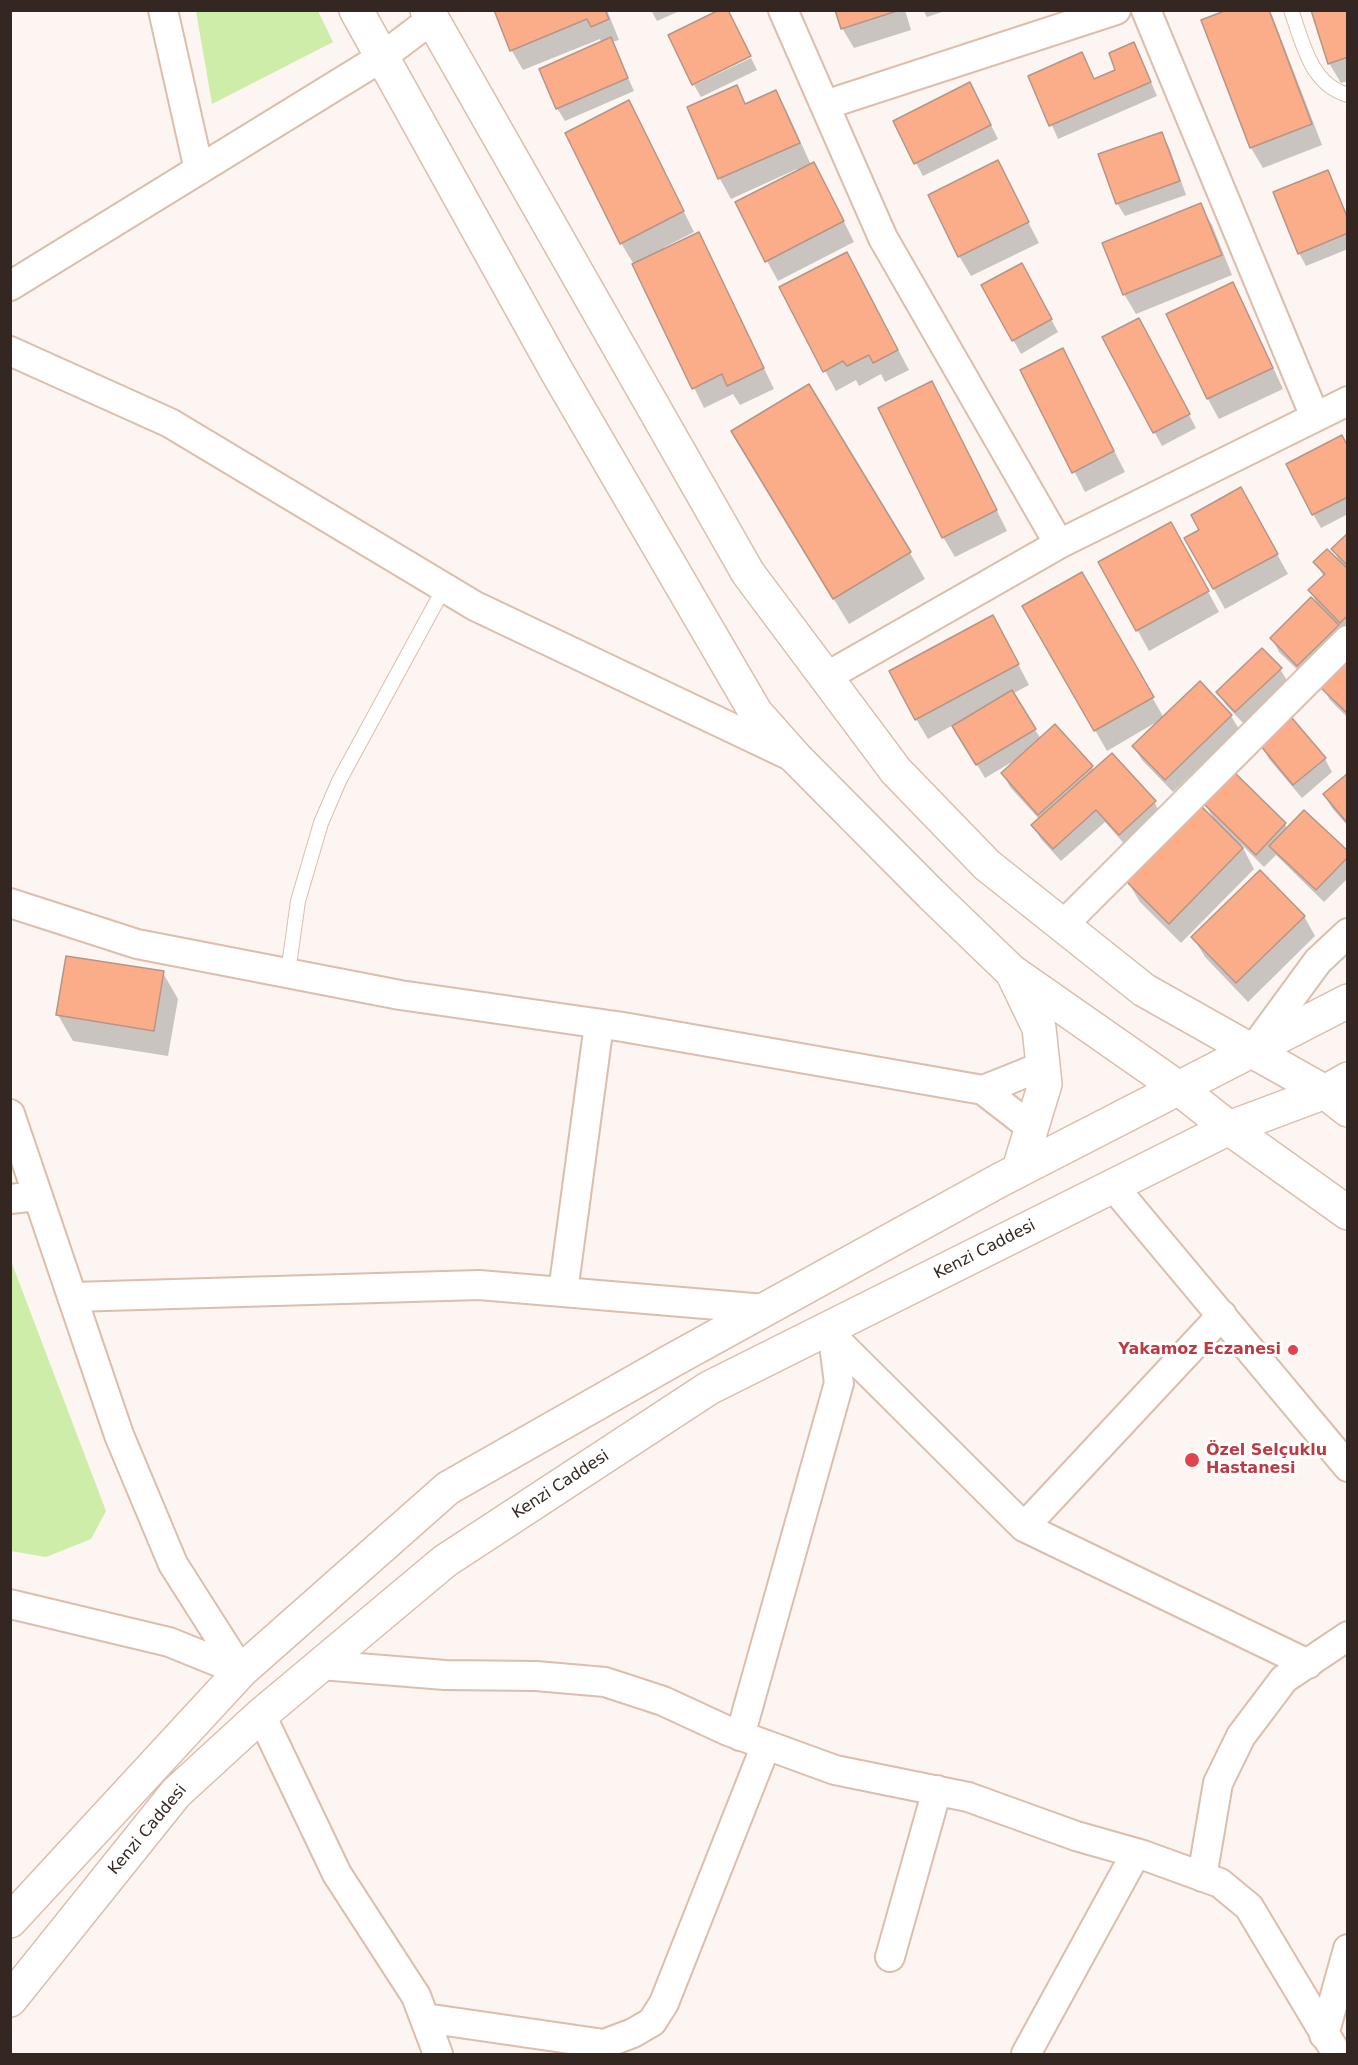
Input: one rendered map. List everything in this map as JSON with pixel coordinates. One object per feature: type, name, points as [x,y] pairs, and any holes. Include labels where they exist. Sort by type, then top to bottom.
[{"type":"main road","points":[[356,10],[556,370],[756,713],[796,758],[1011,971],[1177,1087],[1347,1214]]},
{"type":"main road","points":[[430,15],[748,573],[896,771],[987,865],[1144,990],[1252,1051],[1340,1094]]},
{"type":"main road","points":[[1011,971],[1039,1028],[1045,1084],[1019,1169]]},
{"type":"main road","points":[[10,1922],[242,1671],[448,1488],[1019,1169],[1347,1001]]},
{"type":"main road","name":"Kenzi Caddesi","points":[[10,2000],[176,1793],[261,1715],[445,1561],[709,1388],[1229,1128],[1340,1094]]},
{"type":"street","points":[[162,10],[199,170]]},
{"type":"street","points":[[783,10],[883,238],[1059,544]]},
{"type":"street","points":[[825,105],[1116,10]]},
{"type":"street","points":[[1146,10],[1315,417]]},
{"type":"street","points":[[10,286],[382,57],[430,15]]},
{"type":"street","points":[[10,351],[170,423],[475,606],[796,758]]},
{"type":"street","points":[[826,677],[1059,544],[1347,400]]},
{"type":"street","points":[[1063,925],[1347,640]]},
{"type":"street","points":[[10,903],[137,944],[400,995],[599,1024],[983,1090],[1032,1128]]},
{"type":"street","points":[[1252,1051],[1318,961],[1347,933]]},
{"type":"street","points":[[563,1292],[599,1024]]},
{"type":"street","points":[[983,1090],[1043,1066]]},
{"type":"street","points":[[10,1114],[119,1435],[173,1564],[242,1671]]},
{"type":"street","points":[[1113,1186],[1347,1467]]},
{"type":"street","points":[[10,1199],[38,1196]]},
{"type":"street","points":[[72,1297],[479,1285],[765,1309]]},
{"type":"street","points":[[1024,1527],[1222,1315]]},
{"type":"street","points":[[424,2018],[629,2046],[652,2022],[664,2002],[753,1740],[839,1383],[833,1337],[1024,1527],[1308,1664]]},
{"type":"street","points":[[10,1604],[168,1642],[242,1671]]},
{"type":"street","points":[[1202,1877],[1218,1783],[1240,1736],[1284,1679],[1347,1637]]},
{"type":"street","points":[[321,1665],[445,1675],[536,1676],[605,1682],[663,1701],[753,1740],[835,1770],[968,1797],[1076,1836],[1136,1853],[1220,1883],[1249,1906],[1331,2045]]},
{"type":"street","points":[[261,1715],[337,1874],[416,1996],[438,2055]]},
{"type":"street","points":[[890,1957],[937,1790]]},
{"type":"street","points":[[1026,2055],[1136,1853]]},
{"type":"street","points":[[1331,2045],[1347,1949]]},
{"type":"lane","points":[[1291,10],[1314,69],[1329,87],[1347,95]]},
{"type":"lane","points":[[288,973],[298,902],[321,823],[339,781],[444,588]]},
{"type":"green space","points":[[196,11],[318,11],[333,42],[212,104]]},
{"type":"green space","points":[[11,1261],[106,1511],[91,1539],[46,1557],[11,1551]]},
{"type":"building","points":[[494,10],[605,10],[609,19],[591,27],[587,19],[510,51]]},
{"type":"building","points":[[719,10],[728,10],[751,56],[692,85],[668,35]]},
{"type":"building","points":[[835,10],[900,10],[841,29]]},
{"type":"building","points":[[1227,10],[1269,10],[1312,124],[1250,148],[1201,20]]},
{"type":"building","points":[[1311,10],[1348,10],[1348,57],[1328,64]]},
{"type":"building","points":[[611,37],[628,78],[556,109],[539,69]]},
{"type":"building","points":[[1134,42],[1151,82],[1049,126],[1028,76],[1082,52],[1094,79],[1115,70],[1109,53]]},
{"type":"building","points":[[970,82],[991,125],[914,164],[893,121]]},
{"type":"building","points":[[737,85],[745,104],[776,90],[800,143],[718,179],[687,107]]},
{"type":"building","points":[[629,100],[684,211],[620,244],[565,133]]},
{"type":"building","points":[[1162,132],[1180,181],[1116,204],[1098,154]]},
{"type":"building","points":[[998,160],[1029,222],[958,257],[928,195]]},
{"type":"building","points":[[814,162],[844,221],[765,262],[735,202]]},
{"type":"building","points":[[1328,170],[1348,219],[1348,233],[1298,254],[1273,192]]},
{"type":"building","points":[[1201,203],[1222,255],[1123,295],[1102,243]]},
{"type":"building","points":[[699,232],[764,368],[727,386],[722,374],[692,389],[632,264]]},
{"type":"building","points":[[847,252],[898,350],[873,363],[869,355],[847,366],[843,361],[823,372],[779,287]]},
{"type":"building","points":[[1022,263],[1052,319],[1012,341],[981,285]]},
{"type":"building","points":[[1233,282],[1273,368],[1207,399],[1166,314]]},
{"type":"building","points":[[1139,318],[1190,414],[1153,433],[1102,337]]},
{"type":"building","points":[[1063,348],[1114,451],[1072,473],[1020,370]]},
{"type":"building","points":[[932,381],[997,510],[942,538],[878,408]]},
{"type":"building","points":[[809,384],[911,552],[833,599],[731,431]]},
{"type":"building","points":[[1342,435],[1348,447],[1348,497],[1312,515],[1286,464]]},
{"type":"building","points":[[1241,487],[1278,554],[1213,589],[1184,538],[1199,530],[1191,515]]},
{"type":"building","points":[[1171,522],[1209,591],[1136,631],[1098,562]]},
{"type":"building","points":[[1348,533],[1348,566],[1331,549]]},
{"type":"building","points":[[1327,549],[1348,569],[1348,615],[1340,623],[1308,590],[1325,574],[1313,562]]},
{"type":"building","points":[[1082,572],[1154,697],[1094,731],[1022,606]]},
{"type":"building","points":[[1311,597],[1339,625],[1297,666],[1270,638]]},
{"type":"building","points":[[993,615],[1019,664],[915,720],[889,671]]},
{"type":"building","points":[[1262,648],[1282,668],[1235,712],[1216,692]]},
{"type":"building","points":[[1345,662],[1348,664],[1348,714],[1320,687]]},
{"type":"building","points":[[1200,681],[1232,715],[1165,780],[1132,746]]},
{"type":"building","points":[[1012,690],[1036,729],[976,765],[952,726]]},
{"type":"building","points":[[1292,718],[1326,758],[1293,785],[1260,745]]},
{"type":"building","points":[[1055,724],[1093,766],[1038,815],[1001,773]]},
{"type":"building","points":[[1112,753],[1156,801],[1119,835],[1096,810],[1053,849],[1031,825]]},
{"type":"building","points":[[1234,772],[1286,823],[1256,855],[1204,804]]},
{"type":"building","points":[[1348,773],[1348,824],[1323,794]]},
{"type":"building","points":[[1201,806],[1243,848],[1169,924],[1126,881]]},
{"type":"building","points":[[1304,810],[1348,851],[1348,857],[1316,890],[1269,846]]},
{"type":"building","points":[[1260,870],[1305,916],[1236,983],[1191,937]]},
{"type":"building","points":[[66,956],[164,971],[154,1031],[56,1015]]},
{"type":"place","name":"Yakamoz Eczanesi","points":[[1293,1350]]},
{"type":"place","name":"Özel Selçuklu Hastanesi","points":[[1192,1460]]}]
